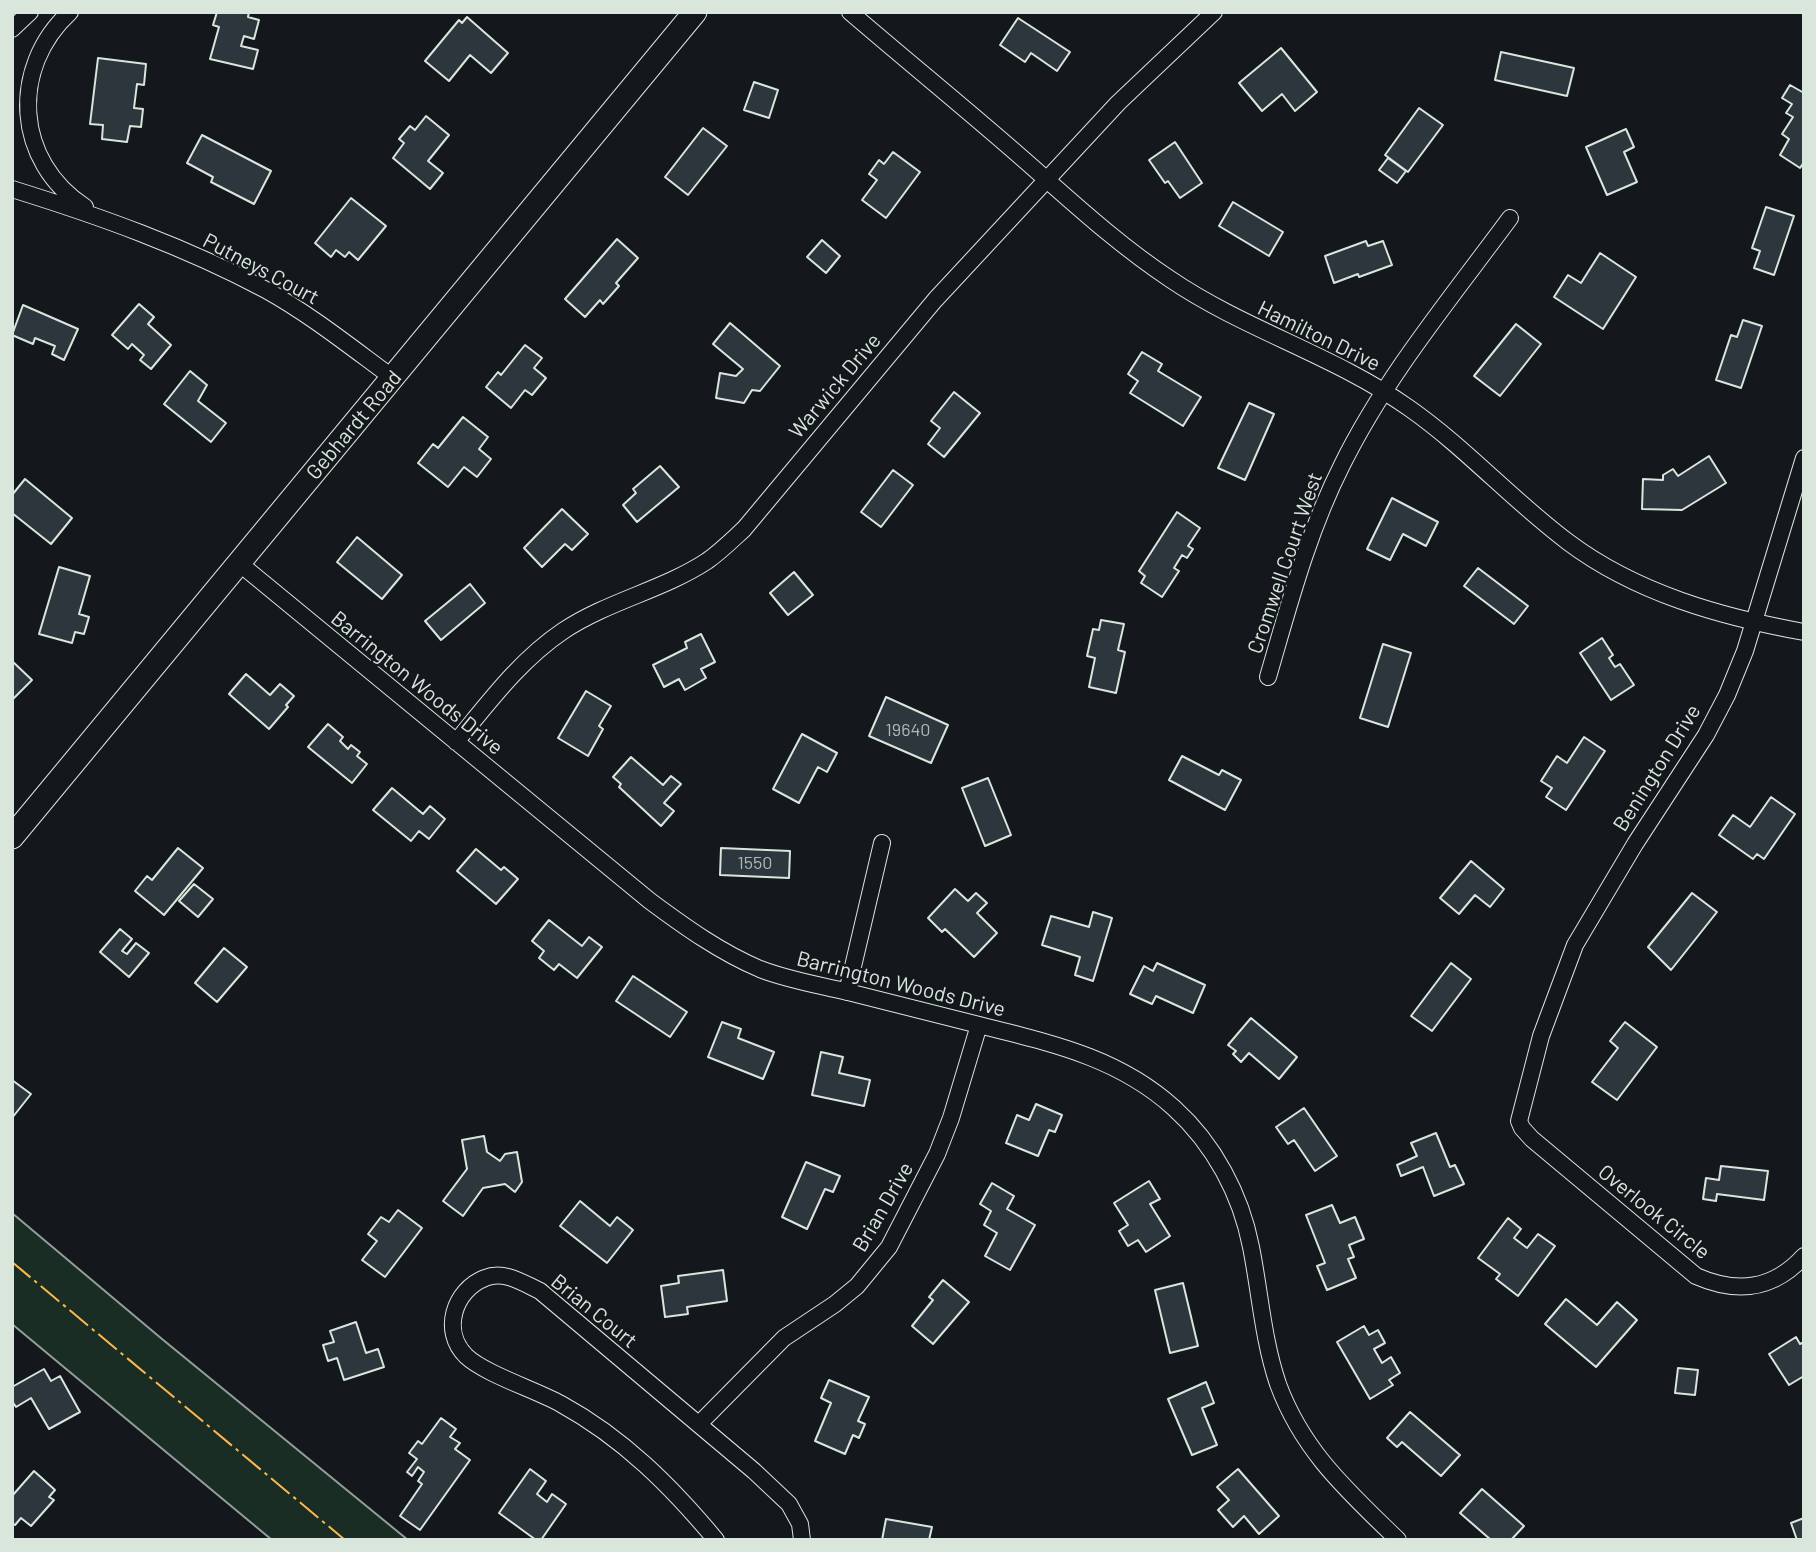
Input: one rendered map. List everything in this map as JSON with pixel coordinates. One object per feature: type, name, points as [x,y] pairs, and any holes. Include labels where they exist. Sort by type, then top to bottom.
[{"type":"street","points":[[12,29],[30,12]]},
{"type":"street","name":"Putneys Court","points":[[70,12],[44,43],[32,72],[28,98],[29,125],[37,152],[52,177],[76,201],[99,216]]},
{"type":"street","name":"Gebhardt Road","points":[[12,837],[695,12]]},
{"type":"street","name":"Hamilton Drive","points":[[850,12],[1046,180],[1168,278],[1218,310],[1317,355],[1385,392],[1450,439],[1567,541],[1617,575],[1679,600],[1804,632]]},
{"type":"street","name":"Warwick Drive","points":[[456,742],[509,678],[545,644],[566,629],[709,560],[744,530],[935,300],[1118,103],[1214,12]]},
{"type":"street","name":"Putneys Court","points":[[12,189],[99,216],[220,267],[266,290],[310,317],[393,378]]},
{"type":"street","name":"Cromwell Court West","points":[[1268,677],[1296,581],[1342,464],[1406,357],[1510,218]]},
{"type":"street","name":"Benington Drive","points":[[1526,1092],[1541,1035],[1575,945],[1634,844],[1706,735],[1727,695],[1754,621],[1804,458]]},
{"type":"street","name":"Barrington Woods Drive","points":[[239,564],[650,901],[692,932],[762,970],[1088,1055],[1129,1075],[1175,1108],[1196,1131],[1231,1183],[1251,1245],[1262,1316],[1278,1383],[1296,1423],[1318,1458],[1398,1540]]},
{"type":"street","points":[[847,992],[883,843]]},
{"type":"street","name":"Brian Drive","points":[[699,1424],[784,1338],[857,1286],[889,1247],[937,1154],[951,1118],[979,1025]]},
{"type":"street","name":"Overlook Circle","points":[[1526,1092],[1520,1115],[1522,1128],[1696,1276],[1724,1286],[1755,1285],[1778,1279],[1804,1256]]},
{"type":"street","name":"Brian Court","points":[[716,1540],[674,1490],[628,1449],[561,1404],[483,1367],[465,1355],[453,1335],[453,1311],[466,1290],[486,1277],[511,1277],[540,1291],[754,1471],[789,1504],[800,1524],[802,1540]]},
{"type":"green space","points":[[12,1213],[408,1540],[272,1540],[12,1324]]},
{"type":"building","points":[[217,12],[249,12],[248,17],[259,20],[254,39],[244,36],[241,46],[258,50],[253,69],[210,59],[219,27],[213,25]]},
{"type":"building","points":[[467,17],[508,53],[491,73],[470,55],[449,81],[425,61],[459,20],[462,23]]},
{"type":"building","points":[[1018,18],[1070,52],[1057,71],[1031,53],[1025,62],[1000,45]]},
{"type":"building","points":[[1281,48],[1317,92],[1295,111],[1282,94],[1262,111],[1239,83]]},
{"type":"building","points":[[1501,52],[1574,68],[1567,96],[1495,80]]},
{"type":"building","points":[[98,58],[146,64],[144,85],[137,84],[134,108],[143,109],[141,127],[130,126],[127,142],[102,139],[103,125],[90,124]]},
{"type":"building","points":[[754,82],[778,90],[769,118],[744,110]]},
{"type":"building","points":[[1790,85],[1804,93],[1804,162],[1800,168],[1780,155],[1789,139],[1782,134],[1793,117],[1786,113],[1792,104],[1782,98]]},
{"type":"building","points":[[1419,108],[1443,125],[1408,172],[1385,155]]},
{"type":"building","points":[[426,116],[449,135],[428,161],[443,173],[430,189],[393,158],[404,143],[399,139],[410,126],[415,130]]},
{"type":"building","points":[[703,128],[727,146],[688,195],[665,177]]},
{"type":"building","points":[[1626,129],[1634,147],[1624,152],[1637,182],[1607,195],[1586,147]]},
{"type":"building","points":[[202,135],[271,171],[254,204],[211,182],[213,177],[187,163]]},
{"type":"building","points":[[1175,142],[1202,183],[1180,198],[1168,181],[1165,183],[1149,160]]},
{"type":"building","points":[[893,152],[920,172],[886,218],[862,200],[877,180],[869,174],[879,160],[884,164]]},
{"type":"building","points":[[1388,158],[1406,171],[1397,183],[1379,170]]},
{"type":"building","points":[[351,198],[386,226],[358,260],[349,252],[345,257],[336,250],[331,257],[315,243]]},
{"type":"building","points":[[1233,202],[1283,232],[1269,256],[1219,226]]},
{"type":"building","points":[[1766,207],[1794,216],[1774,275],[1754,268],[1760,251],[1752,248]]},
{"type":"building","points":[[617,239],[638,258],[616,283],[619,286],[603,304],[600,300],[585,317],[565,299]]},
{"type":"building","points":[[822,240],[840,256],[826,273],[807,257]]},
{"type":"building","points":[[1366,241],[1368,246],[1383,241],[1392,265],[1334,283],[1325,256]]},
{"type":"building","points":[[1600,253],[1636,277],[1603,329],[1554,297],[1568,275],[1581,283]]},
{"type":"building","points":[[139,304],[154,317],[148,324],[171,345],[151,369],[140,360],[144,355],[132,344],[128,349],[112,335]]},
{"type":"building","points":[[23,305],[78,329],[64,360],[52,354],[55,346],[35,338],[33,344],[12,335]]},
{"type":"building","points":[[1743,320],[1762,326],[1741,388],[1716,380],[1731,335],[1737,337]]},
{"type":"building","points":[[730,323],[780,366],[760,391],[752,390],[744,403],[716,398],[720,373],[736,376],[743,369],[713,344]]},
{"type":"building","points":[[1516,324],[1541,344],[1500,396],[1474,376]]},
{"type":"building","points":[[525,345],[542,358],[534,368],[546,378],[532,395],[525,390],[511,408],[486,387],[498,372],[501,375]]},
{"type":"building","points":[[1142,352],[1162,364],[1158,371],[1201,397],[1183,426],[1130,393],[1138,381],[1128,374]]},
{"type":"building","points":[[190,371],[207,385],[198,401],[226,423],[211,442],[164,404]]},
{"type":"building","points":[[954,392],[980,413],[944,457],[928,444],[940,428],[931,421]]},
{"type":"building","points":[[1249,403],[1274,414],[1245,480],[1218,468]]},
{"type":"building","points":[[463,417],[488,437],[479,449],[491,459],[477,477],[464,467],[448,487],[418,463],[433,444],[438,448]]},
{"type":"building","points":[[1709,456],[1726,483],[1682,510],[1642,509],[1643,479],[1663,480],[1663,475],[1673,469],[1678,476]]},
{"type":"building","points":[[660,466],[679,487],[637,522],[623,505],[636,493],[633,489]]},
{"type":"building","points":[[893,470],[913,485],[881,527],[861,512]]},
{"type":"building","points":[[25,479],[72,518],[51,544],[12,513],[12,495]]},
{"type":"building","points":[[1392,498],[1438,522],[1426,546],[1403,534],[1390,560],[1367,549]]},
{"type":"building","points":[[562,509],[588,534],[572,550],[565,544],[542,567],[524,548]]},
{"type":"building","points":[[1177,512],[1200,528],[1188,546],[1193,549],[1187,558],[1182,555],[1174,568],[1179,571],[1162,597],[1141,583],[1145,576],[1139,571]]},
{"type":"building","points":[[357,537],[402,575],[382,599],[337,562]]},
{"type":"building","points":[[59,567],[90,576],[79,614],[89,617],[84,634],[75,632],[72,643],[39,634]]},
{"type":"building","points":[[1478,568],[1528,606],[1514,624],[1464,586]]},
{"type":"building","points":[[794,572],[813,595],[788,615],[770,593]]},
{"type":"building","points":[[470,584],[485,603],[441,640],[425,621]]},
{"type":"building","points":[[1101,620],[1124,624],[1118,650],[1125,652],[1116,693],[1089,687],[1095,658],[1087,656],[1093,629],[1099,630]]},
{"type":"building","points":[[701,634],[715,662],[701,669],[706,678],[685,690],[679,679],[664,687],[653,665],[687,648],[685,642]]},
{"type":"building","points":[[1602,638],[1613,655],[1609,658],[1615,667],[1620,664],[1634,685],[1611,700],[1580,653]]},
{"type":"building","points":[[1383,644],[1411,653],[1388,727],[1360,718]]},
{"type":"building","points":[[12,661],[32,680],[12,700]]},
{"type":"building","points":[[246,674],[270,695],[280,684],[294,696],[269,729],[229,694]]},
{"type":"building","points":[[586,691],[611,706],[599,726],[603,729],[588,756],[558,738]]},
{"type":"building","points":[[886,697],[948,725],[931,763],[869,736]]},
{"type":"building","points":[[328,724],[343,737],[340,741],[348,749],[351,745],[360,752],[357,756],[367,764],[352,783],[308,747]]},
{"type":"building","points":[[802,734],[837,753],[827,772],[818,767],[799,803],[773,789]]},
{"type":"building","points":[[1584,737],[1605,751],[1566,810],[1546,797],[1552,788],[1541,781],[1557,756],[1567,763]]},
{"type":"building","points":[[1182,756],[1219,775],[1222,770],[1241,780],[1225,810],[1169,780]]},
{"type":"building","points":[[631,757],[663,785],[671,776],[681,784],[664,803],[674,811],[661,826],[619,787],[621,784],[613,777]]},
{"type":"building","points":[[988,778],[1011,835],[985,846],[962,788]]},
{"type":"building","points":[[392,788],[423,814],[430,806],[445,819],[429,839],[419,831],[411,841],[373,810]]},
{"type":"building","points":[[1771,797],[1795,814],[1764,859],[1757,854],[1753,859],[1719,835],[1733,815],[1750,827]]},
{"type":"building","points":[[178,848],[203,868],[164,915],[135,891],[147,876],[152,880]]},
{"type":"building","points":[[721,848],[790,851],[789,878],[720,875]]},
{"type":"building","points":[[476,849],[501,870],[504,867],[518,879],[496,904],[457,871]]},
{"type":"building","points":[[1471,861],[1504,889],[1490,907],[1475,895],[1459,914],[1440,898]]},
{"type":"building","points":[[194,884],[213,899],[198,917],[179,901]]},
{"type":"building","points":[[955,889],[968,901],[976,893],[987,903],[977,913],[997,933],[974,957],[945,929],[942,932],[928,918]]},
{"type":"building","points":[[1692,893],[1717,912],[1671,970],[1648,947]]},
{"type":"building","points":[[1093,912],[1112,918],[1093,981],[1075,975],[1080,957],[1042,945],[1051,916],[1089,927]]},
{"type":"building","points":[[549,920],[582,946],[589,937],[602,947],[577,978],[559,964],[554,970],[539,958],[544,951],[532,941]]},
{"type":"building","points":[[120,929],[132,939],[122,951],[127,954],[136,943],[149,953],[129,977],[100,952]]},
{"type":"building","points":[[224,948],[247,967],[217,1002],[195,983]]},
{"type":"building","points":[[1157,963],[1205,985],[1193,1013],[1156,996],[1152,1004],[1130,994],[1144,966],[1153,971]]},
{"type":"building","points":[[1451,963],[1471,979],[1432,1031],[1411,1016]]},
{"type":"building","points":[[633,976],[687,1012],[670,1037],[616,1001]]},
{"type":"building","points":[[1251,1018],[1297,1057],[1279,1079],[1249,1053],[1241,1062],[1233,1054],[1236,1051],[1228,1045]]},
{"type":"building","points":[[722,1022],[741,1029],[738,1038],[774,1052],[763,1079],[708,1057]]},
{"type":"building","points":[[1625,1022],[1657,1047],[1617,1100],[1592,1082],[1618,1048],[1610,1041]]},
{"type":"building","points":[[821,1052],[843,1057],[839,1073],[870,1080],[864,1106],[812,1095]]},
{"type":"building","points":[[12,1080],[31,1094],[12,1118]]},
{"type":"building","points":[[1036,1104],[1062,1115],[1055,1132],[1049,1130],[1038,1156],[1006,1143],[1017,1115],[1029,1120]]},
{"type":"building","points":[[1304,1108],[1337,1156],[1315,1171],[1294,1140],[1288,1144],[1276,1127]]},
{"type":"building","points":[[1436,1133],[1450,1167],[1455,1165],[1464,1184],[1434,1196],[1423,1167],[1401,1176],[1397,1165],[1417,1156],[1411,1143]]},
{"type":"building","points":[[484,1136],[487,1152],[500,1161],[505,1154],[517,1152],[522,1182],[515,1192],[505,1184],[483,1188],[463,1216],[443,1201],[467,1169],[462,1140]]},
{"type":"building","points":[[806,1162],[840,1176],[833,1192],[825,1189],[807,1229],[782,1217]]},
{"type":"building","points":[[1721,1166],[1768,1171],[1764,1200],[1717,1194],[1716,1201],[1703,1199],[1706,1178],[1719,1180]]},
{"type":"building","points":[[1149,1181],[1160,1199],[1150,1204],[1170,1236],[1146,1252],[1138,1240],[1128,1246],[1119,1231],[1128,1225],[1114,1203]]},
{"type":"building","points":[[992,1183],[1014,1196],[1007,1209],[1035,1225],[1010,1270],[985,1256],[997,1233],[984,1225],[991,1211],[980,1204]]},
{"type":"building","points":[[580,1201],[610,1226],[617,1217],[633,1230],[607,1263],[560,1226]]},
{"type":"building","points":[[1332,1205],[1340,1223],[1355,1217],[1364,1239],[1349,1245],[1354,1257],[1348,1259],[1356,1278],[1327,1290],[1317,1266],[1325,1263],[1306,1215]]},
{"type":"building","points":[[398,1210],[422,1228],[385,1277],[362,1260],[377,1241],[368,1234],[381,1217],[389,1222]]},
{"type":"building","points":[[1508,1218],[1521,1229],[1514,1238],[1527,1248],[1538,1234],[1555,1246],[1518,1296],[1496,1279],[1500,1274],[1478,1258]]},
{"type":"building","points":[[723,1270],[727,1301],[687,1307],[688,1314],[665,1317],[661,1286],[679,1283],[678,1276]]},
{"type":"building","points":[[943,1280],[969,1302],[933,1344],[912,1326],[933,1300],[929,1297]]},
{"type":"building","points":[[1183,1283],[1198,1346],[1170,1353],[1155,1290]]},
{"type":"building","points":[[1566,1299],[1597,1325],[1617,1302],[1637,1320],[1596,1367],[1545,1324]]},
{"type":"building","points":[[356,1322],[366,1353],[378,1349],[384,1367],[344,1380],[337,1358],[328,1361],[323,1345],[334,1342],[330,1331]]},
{"type":"building","points":[[1364,1326],[1369,1335],[1378,1330],[1385,1343],[1374,1349],[1382,1363],[1391,1357],[1400,1373],[1389,1380],[1393,1385],[1370,1399],[1337,1342]]},
{"type":"building","points":[[1796,1337],[1800,1344],[1804,1342],[1804,1376],[1789,1385],[1769,1354]]},
{"type":"building","points":[[1678,1368],[1698,1370],[1695,1395],[1675,1393]]},
{"type":"building","points":[[44,1369],[51,1381],[60,1376],[80,1412],[49,1429],[31,1398],[16,1407],[12,1401],[12,1387]]},
{"type":"building","points":[[829,1380],[869,1397],[858,1421],[865,1424],[859,1438],[853,1435],[845,1454],[815,1441],[831,1403],[821,1398]]},
{"type":"building","points":[[1206,1382],[1214,1403],[1202,1408],[1217,1445],[1192,1455],[1168,1399]]},
{"type":"building","points":[[1410,1412],[1460,1455],[1441,1476],[1402,1442],[1397,1447],[1387,1438]]},
{"type":"building","points":[[441,1418],[456,1429],[450,1437],[460,1443],[455,1449],[470,1460],[420,1530],[400,1516],[422,1484],[418,1481],[424,1472],[418,1467],[412,1476],[407,1472],[417,1459],[409,1453],[418,1441],[422,1444]]},
{"type":"building","points":[[530,1469],[546,1481],[537,1494],[547,1502],[552,1494],[566,1504],[541,1540],[536,1540],[499,1513]]},
{"type":"building","points":[[1238,1469],[1279,1516],[1259,1534],[1244,1516],[1233,1527],[1218,1510],[1229,1500],[1217,1487]]},
{"type":"building","points":[[34,1471],[55,1490],[49,1497],[54,1500],[31,1526],[21,1518],[15,1525],[12,1523],[12,1496]]},
{"type":"building","points":[[1482,1489],[1524,1526],[1511,1540],[1491,1540],[1460,1513]]},
{"type":"building","points":[[1804,1518],[1804,1540],[1797,1540],[1791,1523]]},
{"type":"building","points":[[886,1519],[932,1527],[929,1540],[882,1540]]},
{"type":"power","points":[[12,1262],[345,1540]]}]
